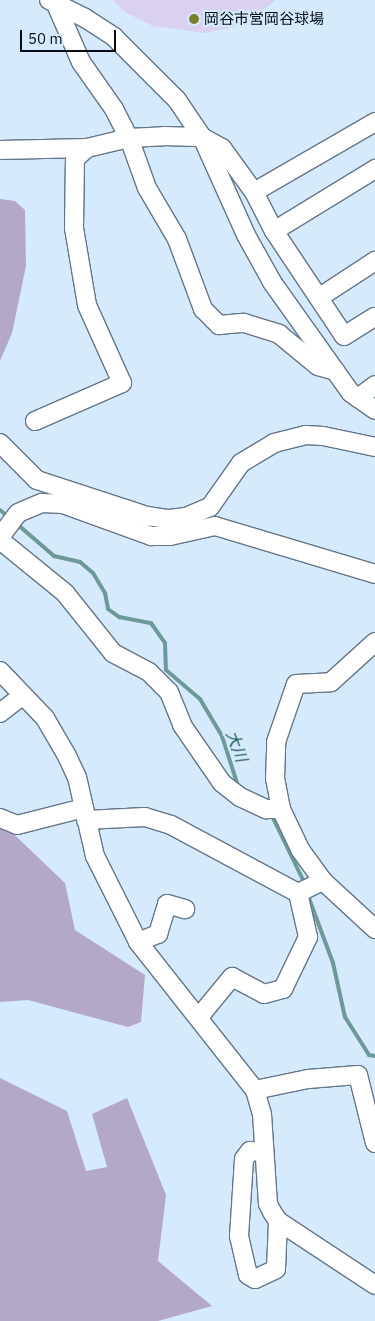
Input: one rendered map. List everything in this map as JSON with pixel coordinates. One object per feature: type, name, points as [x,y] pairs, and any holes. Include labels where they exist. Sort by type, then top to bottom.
[{"type":"street","points":[[52,1],[114,37],[177,100],[202,137],[246,235],[272,282],[335,371],[358,398],[375,410]]},
{"type":"street","points":[[52,1],[81,62],[114,109],[129,138],[147,188],[177,238],[194,292],[214,323],[256,325],[287,339],[318,366],[335,371]]},
{"type":"street","points":[[254,192],[375,122]]},
{"type":"street","points":[[0,150],[86,148],[129,138],[202,137],[222,148],[254,192],[274,232],[320,297],[344,336],[375,317]]},
{"type":"street","points":[[35,421],[122,383],[87,305],[74,228],[75,159],[86,148]]},
{"type":"street","points":[[274,232],[375,169]]},
{"type":"street","points":[[320,297],[375,261]]},
{"type":"street","points":[[358,398],[375,385]]},
{"type":"street","points":[[0,442],[37,480],[147,516],[169,519],[186,517],[210,507],[241,463],[274,443],[306,435],[323,436],[375,447]]},
{"type":"street","points":[[281,809],[266,809],[240,797],[222,783],[182,725],[169,692],[148,672],[113,653],[65,593],[0,538],[18,513],[42,503],[63,504],[151,536],[170,536],[215,526],[375,574]]},
{"type":"street","points":[[375,642],[331,682],[296,684],[276,742],[274,779],[281,809],[300,849],[323,881],[375,929]]},
{"type":"street","points":[[0,672],[45,718],[68,756],[77,777],[95,856],[138,942],[255,1090],[262,1114],[263,1152],[268,1204],[278,1221],[375,1285]]},
{"type":"street","points":[[0,713],[22,695]]},
{"type":"street","points":[[0,818],[17,825],[85,814],[145,817],[170,825],[298,893],[308,937],[283,989],[264,994],[232,977],[199,1017]]},
{"type":"street","points":[[298,893],[323,881]]},
{"type":"street","points":[[138,942],[158,934],[167,904],[185,909]]},
{"type":"street","points":[[255,1090],[308,1078],[358,1075],[375,1143]]},
{"type":"street","points":[[263,1152],[250,1151],[244,1159],[239,1236],[248,1275],[255,1279],[276,1269],[278,1221]]},
{"type":"shaded area","name":"岡谷市営岡谷球場","points":[[112,0],[276,0],[255,16],[233,27],[205,33],[153,26],[127,13]]},
{"type":"shaded area","points":[[0,199],[15,201],[25,210],[26,266],[12,333],[0,361]]},
{"type":"shaded area","points":[[0,821],[65,883],[75,930],[145,975],[141,1022],[128,1027],[28,1000],[0,1002]]},
{"type":"shaded area","points":[[0,1078],[67,1111],[86,1171],[107,1167],[92,1114],[127,1098],[166,1195],[158,1261],[212,1306],[158,1321],[0,1321]]},
{"type":"waterway","name":"大川","points":[[0,510],[10,518]]},
{"type":"waterway","name":"大川","points":[[17,524],[54,556],[80,562],[93,573],[105,593],[108,609],[119,617],[151,623],[165,643],[166,670],[200,699],[222,736],[238,786]]},
{"type":"waterway","name":"大川","points":[[271,814],[305,884]]},
{"type":"waterway","name":"大川","points":[[307,893],[333,963],[345,1017],[369,1055],[375,1056]]},
{"type":"place","name":"岡谷市営岡谷球場","points":[[194,19]]}]
